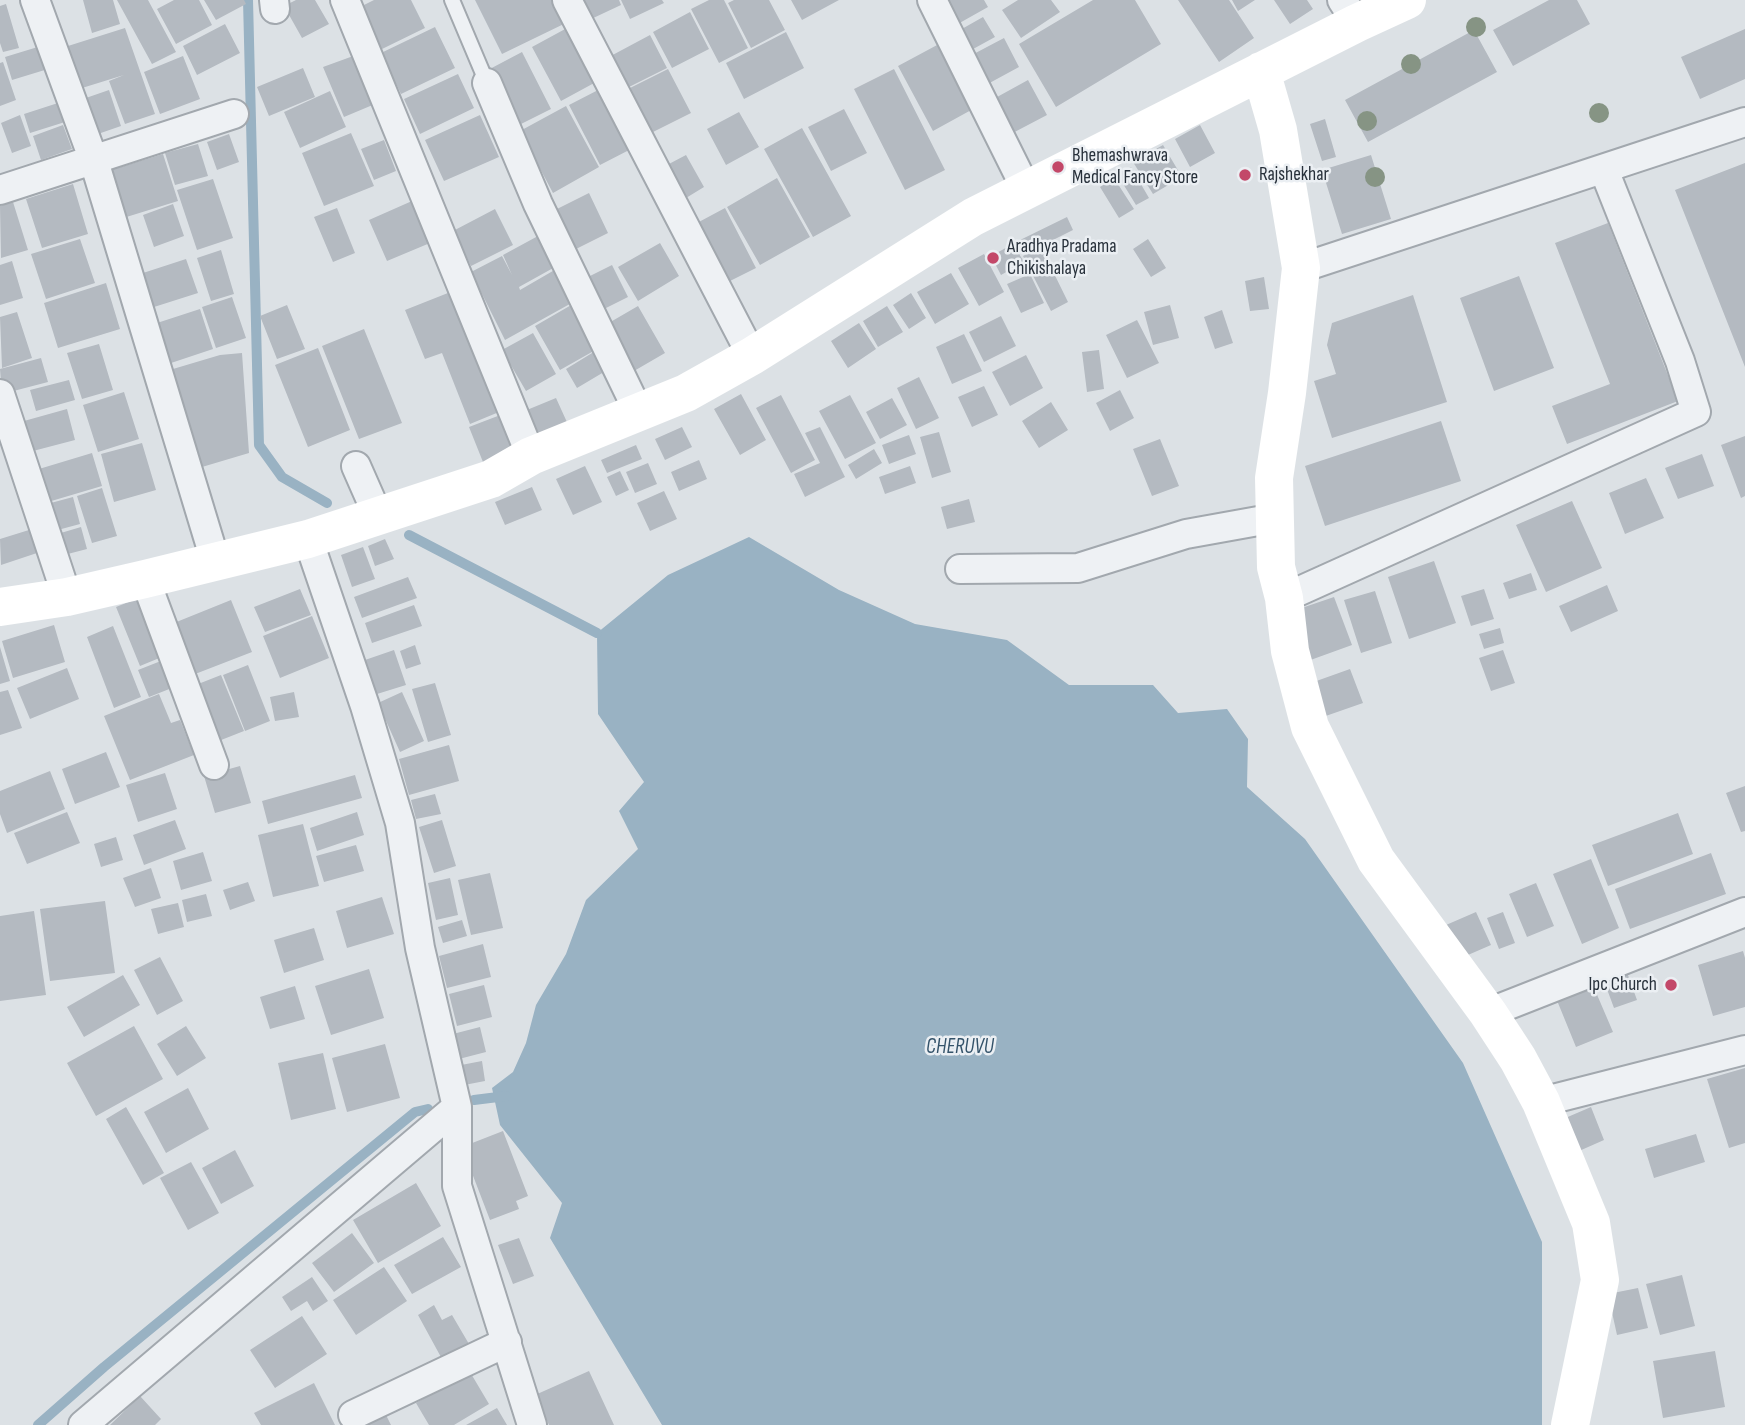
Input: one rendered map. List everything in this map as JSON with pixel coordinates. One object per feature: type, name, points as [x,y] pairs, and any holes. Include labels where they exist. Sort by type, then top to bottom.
[{"type":"main road","points":[[0,607],[67,597],[308,538],[491,478],[531,456],[685,393],[752,356],[972,217],[1261,71],[1349,11],[1407,0]]},
{"type":"main road","points":[[1261,71],[1278,130],[1301,268],[1274,478],[1276,567],[1284,598],[1290,651],[1310,727],[1376,860],[1488,1013],[1518,1059],[1541,1102],[1591,1223],[1600,1280],[1570,1425]]},
{"type":"street","points":[[35,0],[94,161],[215,560]]},
{"type":"street","points":[[345,0],[531,456]]},
{"type":"street","points":[[567,0],[752,356]]},
{"type":"street","points":[[932,0],[1027,191]]},
{"type":"street","points":[[487,83],[538,204],[639,413]]},
{"type":"street","points":[[0,190],[234,114]]},
{"type":"street","points":[[1301,268],[1745,122]]},
{"type":"street","points":[[1284,598],[1696,412],[1680,361],[1604,170]]},
{"type":"street","points":[[0,394],[5,427],[67,597]]},
{"type":"street","points":[[356,466],[378,516]]},
{"type":"street","points":[[960,569],[1078,568],[1186,534],[1275,517]]},
{"type":"street","points":[[308,538],[365,706],[400,823],[420,948],[457,1107],[457,1186],[532,1425]]},
{"type":"street","points":[[145,579],[214,765]]},
{"type":"street","points":[[1488,1013],[1745,912]]},
{"type":"street","points":[[1541,1102],[1745,1050]]},
{"type":"street","points":[[83,1425],[457,1107]]},
{"type":"street","points":[[353,1415],[507,1342]]},
{"type":"lane","points":[[452,0],[487,83]]},
{"type":"water","name":"CHERUVU","points":[[749,537],[839,590],[915,624],[1007,640],[1069,685],[1153,685],[1178,713],[1227,709],[1248,739],[1247,787],[1305,839],[1463,1063],[1542,1242],[1542,1425],[662,1425],[550,1238],[562,1203],[500,1125],[492,1088],[513,1072],[526,1043],[536,1005],[566,954],[586,900],[638,849],[619,811],[644,782],[598,714],[597,633],[668,575]]},
{"type":"building","points":[[83,0],[113,0],[120,24],[92,33]]},
{"type":"building","points":[[117,0],[148,0],[176,52],[152,64]]},
{"type":"building","points":[[174,0],[199,0],[212,25],[176,44],[157,9]]},
{"type":"building","points":[[204,0],[244,0],[246,4],[216,20]]},
{"type":"building","points":[[296,0],[315,0],[329,24],[302,38],[284,6]]},
{"type":"building","points":[[374,0],[411,0],[425,28],[380,50],[358,8]]},
{"type":"building","points":[[475,0],[560,0],[570,21],[502,54]]},
{"type":"building","points":[[580,0],[619,0],[621,5],[589,20]]},
{"type":"building","points":[[621,0],[662,0],[664,3],[630,19]]},
{"type":"building","points":[[709,0],[724,0],[748,48],[719,63],[691,9]]},
{"type":"building","points":[[734,0],[769,0],[785,30],[751,48],[728,3]]},
{"type":"building","points":[[791,0],[839,0],[802,20]]},
{"type":"building","points":[[941,0],[984,0],[988,7],[956,25]]},
{"type":"building","points":[[1018,0],[1051,0],[1060,12],[1021,38],[1002,10]]},
{"type":"building","points":[[1093,0],[1135,0],[1161,44],[1056,107],[1019,44]]},
{"type":"building","points":[[1178,0],[1229,0],[1254,38],[1219,62]]},
{"type":"building","points":[[1232,0],[1255,0],[1238,11]]},
{"type":"building","points":[[1274,0],[1307,0],[1313,9],[1290,24]]},
{"type":"building","points":[[1549,0],[1577,0],[1590,24],[1513,66],[1493,30]]},
{"type":"building","points":[[6,4],[19,48],[3,52],[0,43],[0,6]]},
{"type":"building","points":[[690,12],[709,49],[672,68],[653,32]]},
{"type":"building","points":[[983,17],[995,37],[964,54],[953,34]]},
{"type":"building","points":[[225,24],[240,53],[197,75],[183,46]]},
{"type":"building","points":[[435,27],[455,68],[401,94],[381,53]]},
{"type":"building","points":[[125,28],[155,114],[125,124],[109,81],[124,75],[82,88],[68,46]]},
{"type":"building","points":[[567,28],[596,82],[561,101],[532,47]]},
{"type":"building","points":[[1745,29],[1745,79],[1700,99],[1681,57]]},
{"type":"building","points":[[1474,30],[1497,72],[1368,142],[1345,100]]},
{"type":"building","points":[[786,32],[804,68],[744,99],[726,63]]},
{"type":"building","points":[[650,35],[667,68],[623,90],[607,58]]},
{"type":"building","points":[[1004,38],[1019,67],[984,86],[968,57]]},
{"type":"building","points":[[939,44],[973,109],[933,131],[898,66]]},
{"type":"building","points":[[41,46],[48,69],[12,80],[5,57]]},
{"type":"building","points":[[522,52],[551,109],[515,127],[486,71]]},
{"type":"building","points":[[356,55],[375,104],[344,117],[323,67]]},
{"type":"building","points":[[183,56],[200,99],[160,114],[144,72]]},
{"type":"building","points":[[3,62],[16,100],[0,106],[0,63]]},
{"type":"building","points":[[303,68],[315,97],[269,116],[257,87]]},
{"type":"building","points":[[668,69],[691,113],[645,136],[622,92]]},
{"type":"building","points":[[894,69],[945,170],[905,190],[854,89]]},
{"type":"building","points":[[458,74],[474,108],[420,134],[404,99]]},
{"type":"building","points":[[1028,80],[1047,115],[1007,136],[988,102]]},
{"type":"building","points":[[602,88],[633,148],[600,165],[569,105]]},
{"type":"building","points":[[109,90],[121,126],[95,135],[83,99]]},
{"type":"building","points":[[330,91],[346,127],[300,148],[284,112]]},
{"type":"building","points":[[58,103],[65,122],[30,133],[24,114]]},
{"type":"building","points":[[566,106],[599,167],[553,193],[520,131]]},
{"type":"building","points":[[844,109],[867,153],[831,171],[808,127]]},
{"type":"building","points":[[739,112],[759,147],[726,165],[707,129]]},
{"type":"building","points":[[20,115],[31,146],[12,153],[1,123]]},
{"type":"building","points":[[480,115],[499,157],[444,181],[425,140]]},
{"type":"building","points":[[1325,119],[1336,157],[1322,161],[1310,124]]},
{"type":"building","points":[[63,125],[72,149],[41,160],[33,136]]},
{"type":"building","points":[[1200,125],[1215,153],[1190,167],[1175,139]]},
{"type":"building","points":[[802,128],[851,216],[813,237],[764,149]]},
{"type":"building","points":[[351,133],[374,186],[324,206],[302,153]]},
{"type":"building","points":[[229,134],[239,162],[217,170],[207,142]]},
{"type":"building","points":[[384,140],[396,171],[374,180],[361,149]]},
{"type":"building","points":[[198,144],[208,176],[175,185],[165,153]]},
{"type":"building","points":[[1163,145],[1182,177],[1153,194],[1133,162]]},
{"type":"building","points":[[163,154],[178,201],[120,219],[105,172]]},
{"type":"building","points":[[686,155],[704,187],[686,198],[667,165]]},
{"type":"building","points":[[1371,155],[1391,219],[1342,234],[1322,170]]},
{"type":"building","points":[[1745,163],[1745,367],[1675,190]]},
{"type":"building","points":[[1131,167],[1149,198],[1136,205],[1117,174]]},
{"type":"building","points":[[777,178],[810,237],[760,265],[727,207]]},
{"type":"building","points":[[1114,178],[1134,209],[1119,218],[1100,187]]},
{"type":"building","points":[[213,179],[233,238],[197,250],[177,190]]},
{"type":"building","points":[[73,184],[88,234],[42,248],[26,199]]},
{"type":"building","points":[[589,193],[608,233],[572,251],[553,211]]},
{"type":"building","points":[[412,201],[430,243],[387,261],[369,220]]},
{"type":"building","points":[[13,202],[28,250],[1,258],[0,206]]},
{"type":"building","points":[[173,204],[184,236],[154,247],[143,215]]},
{"type":"building","points":[[337,208],[355,253],[333,262],[314,217]]},
{"type":"building","points":[[725,208],[756,268],[728,282],[697,223]]},
{"type":"building","points":[[495,209],[513,245],[471,266],[453,231]]},
{"type":"building","points":[[1067,217],[1073,230],[1025,254],[1018,241]]},
{"type":"building","points":[[1608,223],[1678,401],[1567,444],[1552,406],[1610,384],[1555,243]]},
{"type":"building","points":[[538,236],[555,267],[519,287],[520,290],[558,268],[577,300],[505,340],[471,272],[502,256],[512,275],[503,255]]},
{"type":"building","points":[[80,239],[95,283],[46,299],[31,254]]},
{"type":"building","points":[[1148,239],[1166,268],[1151,277],[1133,249]]},
{"type":"building","points":[[660,243],[679,276],[638,301],[618,267]]},
{"type":"building","points":[[1013,244],[1024,262],[1001,275],[991,256]]},
{"type":"building","points":[[1041,247],[1068,302],[1051,311],[1023,256]]},
{"type":"building","points":[[221,250],[234,294],[211,301],[197,258]]},
{"type":"building","points":[[984,254],[1004,292],[979,306],[958,268]]},
{"type":"building","points":[[186,259],[198,293],[154,307],[143,273]]},
{"type":"building","points":[[12,261],[23,298],[0,305],[0,265]]},
{"type":"building","points":[[612,265],[628,297],[596,313],[580,281]]},
{"type":"building","points":[[951,273],[969,304],[935,324],[917,292]]},
{"type":"building","points":[[1030,274],[1044,303],[1021,313],[1007,284]]},
{"type":"building","points":[[1519,276],[1554,368],[1494,391],[1460,298]]},
{"type":"building","points":[[1264,277],[1269,309],[1250,311],[1245,281]]},
{"type":"building","points":[[106,283],[120,329],[58,348],[44,303]]},
{"type":"building","points":[[453,291],[499,412],[470,424],[442,353],[425,359],[405,310]]},
{"type":"building","points":[[911,293],[926,318],[909,329],[893,305]]},
{"type":"building","points":[[1413,295],[1447,402],[1332,438],[1314,381],[1336,374],[1327,345],[1332,323]]},
{"type":"building","points":[[232,297],[246,338],[216,348],[202,307]]},
{"type":"building","points":[[573,304],[599,348],[560,370],[535,326]]},
{"type":"building","points":[[287,305],[305,349],[277,359],[260,316]]},
{"type":"building","points":[[1170,305],[1179,338],[1153,345],[1144,312]]},
{"type":"building","points":[[638,306],[665,353],[634,371],[607,324]]},
{"type":"building","points":[[887,306],[903,332],[878,347],[863,321]]},
{"type":"building","points":[[200,309],[213,349],[171,363],[157,323]]},
{"type":"building","points":[[1222,310],[1233,343],[1215,349],[1204,317]]},
{"type":"building","points":[[17,312],[32,358],[2,368],[0,317]]},
{"type":"building","points":[[1001,316],[1016,346],[984,362],[969,332]]},
{"type":"building","points":[[1137,320],[1159,363],[1127,378],[1106,335]]},
{"type":"building","points":[[859,323],[876,349],[848,368],[831,341]]},
{"type":"building","points":[[364,329],[402,423],[359,439],[322,346]]},
{"type":"building","points":[[533,333],[556,374],[526,391],[502,350]]},
{"type":"building","points":[[964,334],[982,371],[952,384],[936,347]]},
{"type":"building","points":[[99,344],[113,390],[82,399],[67,353]]},
{"type":"building","points":[[318,348],[350,430],[308,447],[275,365]]},
{"type":"building","points":[[597,350],[609,369],[577,388],[566,369]]},
{"type":"building","points":[[1099,350],[1104,389],[1087,392],[1082,352]]},
{"type":"building","points":[[242,353],[249,453],[202,467],[173,369],[220,355]]},
{"type":"building","points":[[1026,355],[1043,388],[1010,406],[992,372]]},
{"type":"building","points":[[41,358],[48,382],[2,394],[0,369]]},
{"type":"building","points":[[919,377],[939,418],[916,429],[897,388]]},
{"type":"building","points":[[69,380],[75,400],[36,411],[30,390]]},
{"type":"building","points":[[984,386],[998,415],[972,427],[958,397]]},
{"type":"building","points":[[1120,390],[1134,418],[1110,431],[1096,403]]},
{"type":"building","points":[[124,392],[139,439],[98,452],[83,405]]},
{"type":"building","points":[[741,394],[766,440],[740,455],[714,409]]},
{"type":"building","points":[[781,395],[815,460],[791,473],[756,408]]},
{"type":"building","points":[[850,395],[876,443],[845,459],[819,411]]},
{"type":"building","points":[[556,398],[571,431],[535,445],[522,412]]},
{"type":"building","points":[[892,398],[907,425],[880,439],[866,412]]},
{"type":"building","points":[[1051,402],[1068,430],[1039,448],[1022,421]]},
{"type":"building","points":[[67,409],[75,440],[33,451],[24,421]]},
{"type":"building","points":[[503,414],[517,449],[483,462],[469,427]]},
{"type":"building","points":[[1441,421],[1461,481],[1325,526],[1305,466]]},
{"type":"building","points":[[682,427],[692,447],[665,460],[655,439]]},
{"type":"building","points":[[820,427],[845,477],[805,497],[794,474],[820,463],[805,433]]},
{"type":"building","points":[[939,432],[951,472],[932,478],[920,437]]},
{"type":"building","points":[[909,435],[916,454],[889,464],[882,445]]},
{"type":"building","points":[[1745,436],[1745,496],[1741,498],[1721,445]]},
{"type":"building","points":[[1160,439],[1179,486],[1152,496],[1133,449]]},
{"type":"building","points":[[142,443],[156,490],[114,502],[101,454]]},
{"type":"building","points":[[636,445],[642,459],[607,473],[601,460]]},
{"type":"building","points":[[874,449],[882,463],[856,479],[848,465]]},
{"type":"building","points":[[92,453],[102,486],[48,502],[39,469]]},
{"type":"building","points":[[1702,454],[1714,486],[1678,499],[1665,468]]},
{"type":"building","points":[[699,460],[707,479],[679,491],[671,472]]},
{"type":"building","points":[[648,463],[657,484],[635,493],[626,472]]},
{"type":"building","points":[[585,466],[602,502],[573,515],[556,479]]},
{"type":"building","points":[[910,466],[916,483],[885,494],[879,477]]},
{"type":"building","points":[[620,471],[629,490],[616,496],[607,477]]},
{"type":"building","points":[[1646,478],[1664,518],[1625,534],[1609,493]]},
{"type":"building","points":[[532,487],[542,510],[505,525],[495,502]]},
{"type":"building","points":[[102,488],[117,536],[92,543],[77,496]]},
{"type":"building","points":[[664,491],[677,519],[650,531],[637,503]]},
{"type":"building","points":[[73,497],[80,524],[54,531],[47,504]]},
{"type":"building","points":[[969,499],[975,522],[947,529],[941,507]]},
{"type":"building","points":[[1572,501],[1602,568],[1546,592],[1516,525]]},
{"type":"building","points":[[81,527],[87,549],[60,556],[54,535]]},
{"type":"building","points":[[29,530],[37,553],[1,565],[0,539]]},
{"type":"building","points":[[385,539],[394,559],[375,566],[368,546]]},
{"type":"building","points":[[363,547],[375,579],[352,587],[341,555]]},
{"type":"building","points":[[1434,561],[1456,623],[1409,639],[1388,577]]},
{"type":"building","points":[[1531,573],[1537,590],[1509,599],[1503,583]]},
{"type":"building","points":[[408,577],[417,598],[362,618],[354,597]]},
{"type":"building","points":[[1607,585],[1618,611],[1571,632],[1559,606]]},
{"type":"building","points":[[300,589],[311,615],[265,632],[254,607]]},
{"type":"building","points":[[1484,589],[1494,619],[1471,626],[1461,596]]},
{"type":"building","points":[[1375,591],[1392,643],[1361,653],[1344,600]]},
{"type":"building","points":[[146,595],[169,654],[140,666],[116,607]]},
{"type":"building","points":[[1334,597],[1352,645],[1305,662],[1287,613]]},
{"type":"building","points":[[231,600],[252,652],[190,676],[169,625]]},
{"type":"building","points":[[414,605],[422,626],[372,643],[365,623]]},
{"type":"building","points":[[312,616],[329,658],[280,678],[263,636]]},
{"type":"building","points":[[54,625],[65,662],[13,678],[2,641]]},
{"type":"building","points":[[113,626],[141,697],[114,708],[87,637]]},
{"type":"building","points":[[1500,628],[1504,643],[1484,649],[1479,634]]},
{"type":"building","points":[[415,645],[421,664],[406,669],[400,651]]},
{"type":"building","points":[[0,647],[10,681],[0,684]]},
{"type":"building","points":[[394,650],[406,685],[377,694],[365,660]]},
{"type":"building","points":[[1503,650],[1515,683],[1491,691],[1479,658]]},
{"type":"building","points":[[171,657],[182,684],[149,697],[138,670]]},
{"type":"building","points":[[248,665],[270,721],[245,731],[223,675]]},
{"type":"building","points":[[67,668],[79,699],[30,719],[17,688]]},
{"type":"building","points":[[1350,669],[1363,703],[1320,718],[1308,684]]},
{"type":"building","points":[[221,675],[244,731],[211,744],[188,688]]},
{"type":"building","points":[[435,683],[451,735],[428,742],[412,689]]},
{"type":"building","points":[[8,690],[22,728],[0,735],[0,692]]},
{"type":"building","points":[[294,692],[299,717],[275,721],[270,697]]},
{"type":"building","points":[[402,692],[424,741],[400,752],[378,703]]},
{"type":"building","points":[[159,694],[171,723],[180,720],[194,755],[130,780],[104,716]]},
{"type":"building","points":[[449,745],[459,781],[409,795],[399,759]]},
{"type":"building","points":[[106,752],[120,787],[75,804],[62,769]]},
{"type":"building","points":[[240,766],[251,803],[215,813],[204,776]]},
{"type":"building","points":[[50,771],[65,809],[7,833],[0,814],[0,791]]},
{"type":"building","points":[[165,773],[177,809],[138,822],[126,785]]},
{"type":"building","points":[[355,775],[362,798],[268,824],[262,801]]},
{"type":"building","points":[[1745,786],[1745,831],[1741,832],[1726,793]]},
{"type":"building","points":[[435,794],[441,814],[416,819],[411,800]]},
{"type":"building","points":[[67,812],[80,843],[27,864],[14,833]]},
{"type":"building","points":[[357,812],[364,835],[317,851],[310,828]]},
{"type":"building","points":[[1678,813],[1693,854],[1608,886],[1592,845]]},
{"type":"building","points":[[175,820],[186,849],[144,865],[133,835]]},
{"type":"building","points":[[442,820],[456,866],[434,873],[419,827]]},
{"type":"building","points":[[303,824],[319,886],[273,897],[258,835]]},
{"type":"building","points":[[116,837],[123,860],[101,867],[94,844]]},
{"type":"building","points":[[356,845],[364,871],[324,882],[316,856]]},
{"type":"building","points":[[203,852],[212,881],[181,890],[173,861]]},
{"type":"building","points":[[1711,853],[1726,894],[1630,929],[1615,889]]},
{"type":"building","points":[[1591,859],[1619,928],[1582,944],[1553,874]]},
{"type":"building","points":[[151,868],[161,898],[135,907],[123,878]]},
{"type":"building","points":[[490,873],[503,928],[471,935],[458,880]]},
{"type":"building","points":[[450,878],[458,915],[436,920],[428,883]]},
{"type":"building","points":[[248,882],[255,901],[230,910],[223,890]]},
{"type":"building","points":[[1536,883],[1554,926],[1527,937],[1509,894]]},
{"type":"building","points":[[206,894],[212,916],[187,922],[182,900]]},
{"type":"building","points":[[382,897],[394,934],[347,948],[336,911]]},
{"type":"building","points":[[105,901],[115,973],[50,981],[40,909]]},
{"type":"building","points":[[178,903],[184,927],[158,934],[151,909]]},
{"type":"building","points":[[34,911],[46,995],[0,1001],[0,916]]},
{"type":"building","points":[[1476,912],[1491,945],[1461,958],[1446,925]]},
{"type":"building","points":[[1503,912],[1515,943],[1499,949],[1487,918]]},
{"type":"building","points":[[462,920],[467,936],[443,943],[438,927]]},
{"type":"building","points":[[314,928],[324,960],[284,973],[274,940]]},
{"type":"building","points":[[483,944],[491,977],[447,988],[439,956]]},
{"type":"building","points":[[1743,951],[1745,1007],[1713,1016],[1698,965]]},
{"type":"building","points":[[160,957],[183,1001],[157,1015],[134,970]]},
{"type":"building","points":[[1624,964],[1637,1000],[1614,1008],[1601,973]]},
{"type":"building","points":[[369,969],[384,1018],[331,1035],[315,986]]},
{"type":"building","points":[[123,975],[140,1005],[84,1037],[67,1007]]},
{"type":"building","points":[[1592,983],[1613,1032],[1576,1047],[1556,998]]},
{"type":"building","points":[[484,985],[492,1017],[457,1026],[449,994]]},
{"type":"building","points":[[295,986],[305,1019],[270,1029],[260,997]]},
{"type":"building","points":[[134,1026],[163,1079],[96,1116],[67,1063]]},
{"type":"building","points":[[186,1026],[206,1058],[177,1076],[157,1044]]},
{"type":"building","points":[[480,1027],[486,1052],[455,1060],[449,1035]]},
{"type":"building","points":[[385,1044],[400,1098],[347,1112],[332,1058]]},
{"type":"building","points":[[323,1053],[336,1109],[291,1120],[278,1063]]},
{"type":"building","points":[[482,1061],[485,1081],[459,1086],[456,1066]]},
{"type":"building","points":[[1745,1068],[1745,1143],[1729,1148],[1707,1079]]},
{"type":"building","points":[[188,1088],[209,1129],[166,1153],[144,1112]]},
{"type":"building","points":[[126,1107],[164,1173],[143,1185],[106,1119]]},
{"type":"building","points":[[1591,1107],[1604,1140],[1570,1155],[1556,1122]]},
{"type":"building","points":[[503,1131],[528,1196],[516,1201],[519,1209],[490,1220],[462,1147]]},
{"type":"building","points":[[1696,1134],[1705,1162],[1654,1178],[1645,1149]]},
{"type":"building","points":[[235,1150],[254,1186],[221,1204],[202,1168]]},
{"type":"building","points":[[191,1162],[219,1213],[188,1230],[160,1178]]},
{"type":"building","points":[[416,1183],[441,1226],[378,1263],[353,1220]]},
{"type":"building","points":[[352,1233],[374,1263],[334,1292],[312,1263]]},
{"type":"building","points":[[443,1237],[461,1267],[412,1294],[394,1265]]},
{"type":"building","points":[[519,1238],[534,1276],[513,1284],[498,1245]]},
{"type":"building","points":[[384,1267],[407,1301],[356,1335],[333,1300]]},
{"type":"building","points":[[1682,1275],[1695,1326],[1660,1335],[1646,1284]]},
{"type":"building","points":[[312,1277],[328,1301],[313,1311],[307,1301],[291,1311],[282,1297]]},
{"type":"building","points":[[1638,1288],[1648,1328],[1617,1335],[1608,1294]]},
{"type":"building","points":[[434,1305],[442,1320],[452,1315],[469,1344],[442,1359],[418,1315]]},
{"type":"building","points":[[302,1316],[327,1354],[275,1388],[250,1350]]},
{"type":"building","points":[[1715,1351],[1725,1407],[1663,1418],[1653,1361]]},
{"type":"building","points":[[589,1371],[614,1425],[549,1425],[535,1395]]},
{"type":"building","points":[[470,1372],[489,1404],[454,1425],[429,1425],[416,1403]]},
{"type":"building","points":[[314,1383],[335,1425],[261,1425],[254,1413]]},
{"type":"building","points":[[140,1396],[161,1419],[155,1425],[110,1425]]},
{"type":"building","points":[[497,1408],[507,1425],[466,1425]]},
{"type":"building","points":[[385,1413],[391,1425],[363,1425]]},
{"type":"waterway","points":[[248,0],[259,445],[282,477],[327,503]]},
{"type":"waterway","points":[[409,535],[597,633]]},
{"type":"waterway","points":[[474,1100],[506,1096]]},
{"type":"waterway","points":[[38,1425],[104,1367],[415,1112],[428,1109]]},
{"type":"place","name":"Bhemashwrava Medical Fancy Store","points":[[1058,167]]},
{"type":"place","name":"Rajshekhar","points":[[1245,175]]},
{"type":"place","name":"Aradhya Pradama Chikishalaya","points":[[993,258]]},
{"type":"place","name":"Ipc Church","points":[[1671,985]]}]
